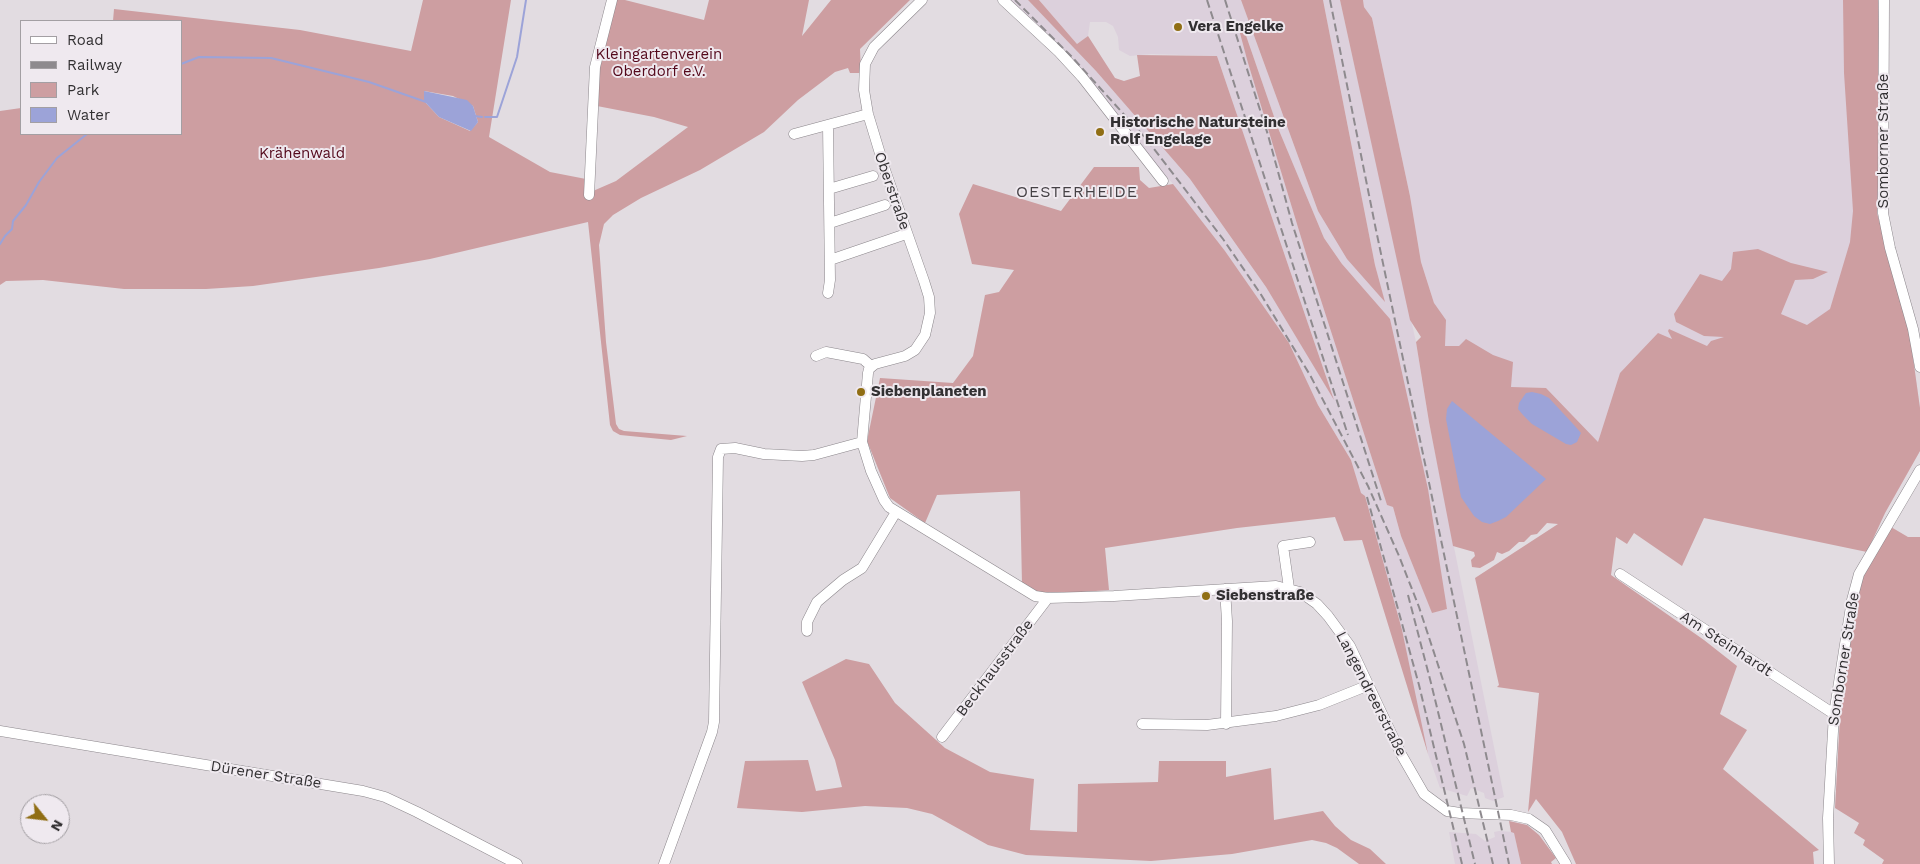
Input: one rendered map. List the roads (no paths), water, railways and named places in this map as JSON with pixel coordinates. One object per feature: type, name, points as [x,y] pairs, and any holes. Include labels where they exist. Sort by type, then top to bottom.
[{"type":"street","points":[[589,195],[595,67],[612,0]]},
{"type":"street","name":"Oberstraße","points":[[871,366],[905,356],[915,350],[921,344],[930,313],[929,297],[906,234],[878,174],[864,90],[865,64],[874,47],[922,0]]},
{"type":"street","points":[[1003,0],[1060,52],[1082,77],[1163,181]]},
{"type":"street","name":"Somborner Straße","points":[[1884,0],[1883,212],[1890,248],[1916,328],[1920,367]]},
{"type":"street","points":[[794,134],[868,114]]},
{"type":"street","points":[[828,125],[830,223],[830,280],[828,293]]},
{"type":"street","points":[[829,189],[878,174]]},
{"type":"street","points":[[830,223],[885,205]]},
{"type":"street","points":[[830,260],[906,234]]},
{"type":"street","points":[[816,356],[826,352],[863,359],[871,366],[868,373],[862,442],[884,500],[889,507],[1024,590],[1036,596],[1048,598]]},
{"type":"street","points":[[664,864],[714,722],[718,457],[721,449],[735,448],[764,454],[802,456],[814,455],[862,442]]},
{"type":"street","name":"Somborner Straße","points":[[1829,864],[1828,818],[1834,714],[1852,600],[1857,580],[1920,470]]},
{"type":"street","points":[[807,631],[807,622],[817,602],[842,580],[862,568],[896,512]]},
{"type":"street","points":[[1289,588],[1283,546],[1310,542]]},
{"type":"street","name":"Am Steinhardt","points":[[1620,574],[1834,714]]},
{"type":"street","name":"Langendreerstraße","points":[[1048,598],[1276,586],[1300,592],[1318,604],[1350,646],[1401,754],[1424,794],[1446,811],[1460,814],[1518,816],[1529,819],[1545,830],[1566,864]]},
{"type":"street","points":[[1224,589],[1227,620],[1226,724]]},
{"type":"street","name":"Beckhausstraße","points":[[942,737],[1048,598]]},
{"type":"street","points":[[1142,724],[1226,724],[1276,716],[1319,705],[1368,685]]},
{"type":"street","name":"Dürener Straße","points":[[0,731],[363,791],[385,797],[417,812],[517,864]]},
{"type":"water","points":[[424,91],[467,100],[473,106],[478,122],[471,131],[439,117],[424,101]]},
{"type":"water","points":[[1532,392],[1549,398],[1574,425],[1581,433],[1577,442],[1571,445],[1566,444],[1532,424],[1523,415],[1518,409],[1519,403],[1526,393]]},
{"type":"water","points":[[1452,401],[1546,479],[1506,517],[1490,524],[1482,522],[1474,516],[1461,497],[1446,419],[1447,409]]},
{"type":"waterway","points":[[485,117],[497,117],[517,57],[526,0]]},
{"type":"waterway","points":[[182,64],[199,57],[271,58],[369,82],[426,102]]},
{"type":"waterway","points":[[474,116],[482,117]]},
{"type":"waterway","points":[[0,244],[12,229],[13,221],[57,158],[86,135]]},
{"type":"railway","points":[[1015,0],[1072,57],[1148,141],[1223,239],[1260,293],[1310,375],[1368,486],[1419,607],[1464,744],[1493,864]]},
{"type":"railway","points":[[1207,0],[1348,435]]},
{"type":"railway","points":[[1225,0],[1268,135],[1292,223],[1381,501]]},
{"type":"railway","points":[[1330,0],[1376,230],[1509,864]]},
{"type":"railway","points":[[1367,497],[1419,685],[1462,864]]},
{"type":"railway","points":[[1408,595],[1475,864]]},
{"type":"place","name":"Vera Engelke","points":[[1178,27]]},
{"type":"place","name":"Historische Natursteine Rolf Engelage","points":[[1100,132]]},
{"type":"place","name":"Siebenplaneten","points":[[861,392]]},
{"type":"place","name":"Siebenstraße","points":[[1206,596]]},
{"type":"district","name":"OESTERHEIDE","points":[[1077,192]]},
{"type":"park label","name":"Kleingartenverein Oberdorf e.V.","points":[[659,64]]},
{"type":"park label","name":"Krähenwald","points":[[302,154]]}]
